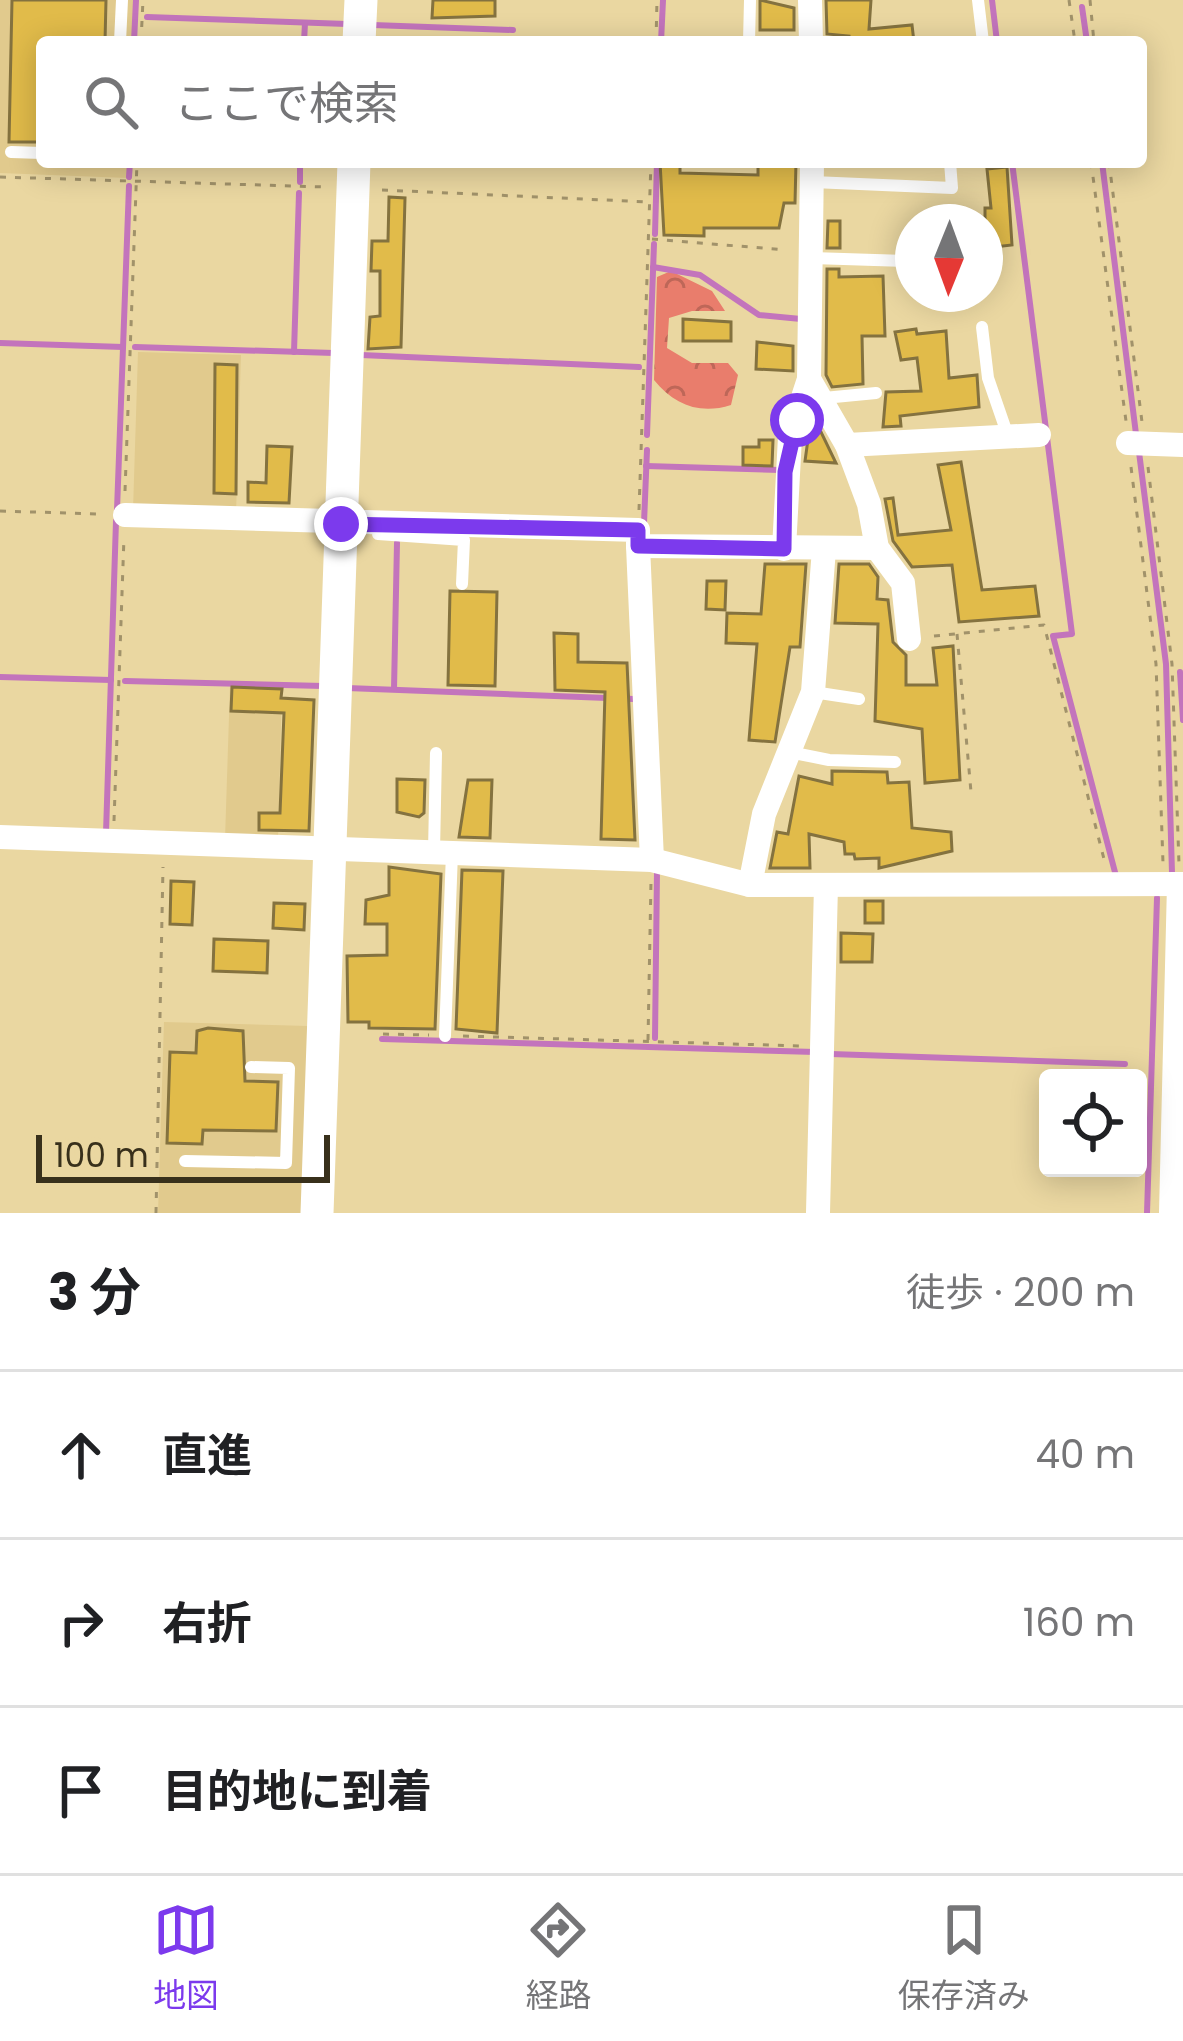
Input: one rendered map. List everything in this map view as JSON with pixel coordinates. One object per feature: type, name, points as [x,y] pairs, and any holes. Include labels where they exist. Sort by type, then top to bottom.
[{"type":"street","points":[[359,36],[361,0]]},
{"type":"street","points":[[810,0],[811,36]]},
{"type":"street","points":[[317,1213],[304,1105],[330,848],[354,168]]},
{"type":"street","points":[[813,172],[816,388],[847,446],[869,504],[877,548],[903,583],[909,639]]},
{"type":"street","points":[[784,549],[790,436],[816,388]]},
{"type":"street","points":[[847,446],[1039,436]]},
{"type":"street","points":[[1137,443],[1183,445]]},
{"type":"street","points":[[124,515],[784,549],[877,548]]},
{"type":"street","points":[[638,538],[652,860]]},
{"type":"street","points":[[750,885],[764,814],[813,692],[824,549]]},
{"type":"street","points":[[0,837],[652,860],[750,885],[1175,884],[1171,1213]]},
{"type":"street","points":[[818,1213],[826,885]]},
{"type":"lane","points":[[120,36],[122,0]]},
{"type":"lane","points":[[749,36],[750,0]]},
{"type":"lane","points":[[978,0],[982,36]]},
{"type":"lane","points":[[11,152],[36,153]]},
{"type":"lane","points":[[813,172],[952,188],[950,168]]},
{"type":"lane","points":[[811,255],[895,260]]},
{"type":"lane","points":[[982,327],[988,378],[1008,438]]},
{"type":"lane","points":[[816,388],[876,393]]},
{"type":"lane","points":[[341,527],[464,540],[462,584]]},
{"type":"lane","points":[[813,692],[859,699]]},
{"type":"lane","points":[[786,751],[829,760],[895,762]]},
{"type":"lane","points":[[436,753],[443,852],[445,1036]]},
{"type":"lane","points":[[185,1161],[286,1163],[304,1105],[289,1068],[251,1067]]},
{"type":"path","points":[[141,36],[143,0]]},
{"type":"path","points":[[656,36],[657,0]]},
{"type":"path","points":[[1069,0],[1074,36]]},
{"type":"path","points":[[1090,0],[1093,36]]},
{"type":"path","points":[[638,538],[651,168]]},
{"type":"path","points":[[1092,168],[1172,664],[1175,884]]},
{"type":"path","points":[[1110,168],[1175,884]]},
{"type":"path","points":[[649,238],[811,255]]},
{"type":"path","points":[[0,511],[124,515]]},
{"type":"path","points":[[909,639],[1044,626],[1110,883]]},
{"type":"path","points":[[956,634],[970,793]]},
{"type":"path","points":[[155,1213],[164,842]]},
{"type":"path","points":[[648,1042],[652,860]]},
{"type":"path","points":[[383,1034],[822,1047]]},
{"type":"shaded area","points":[[0,0],[134,0],[132,36],[36,36],[36,168],[128,168],[127,178],[0,173]]},
{"type":"shaded area","points":[[138,352],[241,355],[236,513],[133,510]]},
{"type":"shaded area","points":[[230,686],[282,688],[278,840],[225,839]]},
{"type":"shaded area","points":[[164,1022],[308,1026],[302,1213],[158,1213]]},
{"type":"green space","points":[[671,271],[712,291],[725,311],[692,311],[669,318],[667,348],[692,363],[728,363],[738,375],[731,405],[688,406],[654,380],[657,277]]},
{"type":"building","points":[[12,0],[106,0],[105,36],[36,36],[36,142],[9,142]]},
{"type":"building","points":[[433,0],[495,0],[495,16],[432,18]]},
{"type":"building","points":[[760,0],[794,8],[794,30],[760,30]]},
{"type":"building","points":[[826,0],[871,0],[869,29],[912,25],[913,36],[849,36],[827,34]]},
{"type":"building","points":[[660,168],[758,175],[758,168],[796,168],[795,203],[784,203],[779,228],[704,228],[704,236],[664,235]]},
{"type":"building","points":[[1007,168],[1012,245],[1003,246],[1003,204],[991,204],[987,169]]},
{"type":"building","points":[[389,197],[405,198],[401,347],[368,349],[370,317],[380,316],[380,271],[371,271],[372,241],[388,241]]},
{"type":"building","points":[[828,221],[840,221],[840,248],[827,248]]},
{"type":"building","points":[[827,269],[839,269],[839,277],[883,276],[885,336],[862,336],[863,384],[832,387],[826,375]]},
{"type":"building","points":[[683,319],[731,322],[731,341],[683,341]]},
{"type":"building","points":[[916,329],[917,334],[946,331],[949,378],[977,375],[979,407],[900,416],[901,426],[883,427],[886,392],[921,391],[917,358],[901,360],[895,332]]},
{"type":"building","points":[[757,342],[793,346],[793,371],[756,369]]},
{"type":"building","points":[[215,364],[237,365],[236,494],[214,493]]},
{"type":"building","points":[[809,432],[821,432],[836,463],[805,461]]},
{"type":"building","points":[[759,440],[773,440],[772,466],[743,465],[743,447],[759,447]]},
{"type":"building","points":[[267,446],[292,447],[289,503],[248,502],[248,482],[266,483]]},
{"type":"building","points":[[961,462],[982,590],[1035,586],[1039,616],[959,622],[952,565],[912,567],[893,541],[885,499],[893,498],[898,535],[951,530],[938,465]]},
{"type":"building","points":[[765,564],[806,564],[800,647],[790,647],[775,742],[749,740],[757,644],[726,643],[727,613],[761,614]]},
{"type":"building","points":[[839,564],[869,564],[878,577],[877,599],[888,600],[893,642],[906,655],[906,685],[937,685],[933,648],[953,646],[960,780],[925,783],[922,729],[875,721],[878,624],[835,623]]},
{"type":"building","points":[[707,581],[726,581],[725,610],[706,609]]},
{"type":"building","points":[[450,591],[497,592],[495,686],[448,685]]},
{"type":"building","points":[[554,633],[578,634],[578,662],[627,663],[635,840],[601,839],[605,692],[555,690]]},
{"type":"building","points":[[232,687],[282,689],[281,698],[314,700],[309,831],[259,830],[259,813],[280,813],[284,713],[231,711]]},
{"type":"building","points":[[832,771],[887,772],[888,783],[909,782],[912,828],[951,832],[952,851],[879,868],[879,858],[855,859],[854,854],[845,854],[844,842],[809,834],[810,868],[770,868],[777,832],[788,834],[799,776],[832,784]]},
{"type":"building","points":[[397,779],[425,780],[424,813],[419,817],[397,812]]},
{"type":"building","points":[[468,780],[492,780],[490,838],[459,837]]},
{"type":"building","points":[[389,867],[441,874],[435,1029],[369,1028],[369,1022],[348,1022],[347,956],[387,955],[387,924],[365,924],[366,900],[389,895]]},
{"type":"building","points":[[462,870],[503,871],[497,1033],[456,1029]]},
{"type":"building","points":[[171,881],[194,882],[192,925],[170,924]]},
{"type":"building","points":[[865,901],[883,901],[883,923],[865,923]]},
{"type":"building","points":[[274,903],[305,904],[304,930],[273,928]]},
{"type":"building","points":[[841,933],[873,934],[872,962],[841,962]]},
{"type":"building","points":[[214,939],[268,941],[267,973],[213,971]]},
{"type":"building","points":[[197,1031],[243,1031],[245,1081],[278,1082],[276,1131],[203,1130],[202,1144],[167,1143],[170,1052],[196,1053]]},
{"type":"waterway","points":[[134,36],[136,0]]},
{"type":"waterway","points":[[661,36],[663,0]]},
{"type":"waterway","points":[[992,0],[996,36]]},
{"type":"waterway","points":[[1082,7],[1086,36]]},
{"type":"waterway","points":[[147,17],[347,24]]},
{"type":"waterway","points":[[304,36],[305,23]]},
{"type":"waterway","points":[[373,25],[513,30]]},
{"type":"waterway","points":[[129,177],[130,168]]},
{"type":"waterway","points":[[300,168],[300,182]]},
{"type":"waterway","points":[[655,234],[657,168]]},
{"type":"waterway","points":[[1013,168],[1072,634],[1053,636],[1116,876]]},
{"type":"waterway","points":[[1103,168],[1136,434]]},
{"type":"waterway","points":[[117,510],[129,186]]},
{"type":"waterway","points":[[294,352],[299,193]]},
{"type":"waterway","points":[[647,435],[654,244]]},
{"type":"waterway","points":[[653,267],[700,275],[759,315],[801,319]]},
{"type":"waterway","points":[[0,343],[123,347]]},
{"type":"waterway","points":[[135,347],[334,353]]},
{"type":"waterway","points":[[361,355],[639,367]]},
{"type":"waterway","points":[[644,523],[647,450]]},
{"type":"waterway","points":[[1139,452],[1166,664],[1172,873]]},
{"type":"waterway","points":[[646,466],[780,470]]},
{"type":"waterway","points":[[106,833],[116,521]]},
{"type":"waterway","points":[[394,689],[397,543]]},
{"type":"waterway","points":[[1180,672],[1183,720]]},
{"type":"waterway","points":[[0,677],[111,680]]},
{"type":"waterway","points":[[125,681],[323,686]]},
{"type":"waterway","points":[[347,688],[634,699]]},
{"type":"waterway","points":[[655,1038],[657,871]]},
{"type":"waterway","points":[[1147,1213],[1157,898]]},
{"type":"waterway","points":[[382,1039],[815,1052]]},
{"type":"waterway","points":[[831,1054],[1125,1064]]},
{"type":"route","points":[[341,524],[638,530],[638,546],[784,549],[785,472],[797,420]]}]
